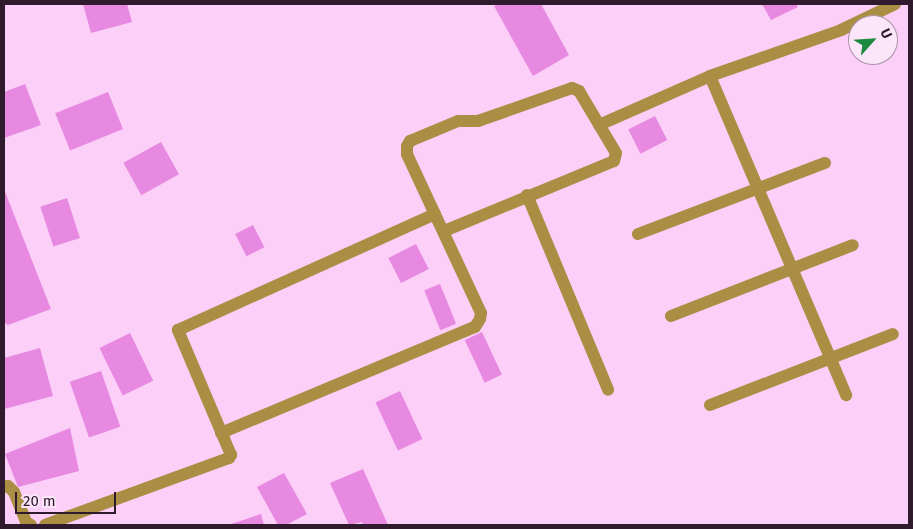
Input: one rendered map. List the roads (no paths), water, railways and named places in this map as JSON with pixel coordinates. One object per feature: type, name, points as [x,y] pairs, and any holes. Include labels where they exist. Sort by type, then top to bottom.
[{"type":"street","points":[[599,125],[710,76],[841,30],[895,4]]},
{"type":"street","points":[[710,76],[846,395]]},
{"type":"street","points":[[221,433],[475,326],[480,319],[480,313],[407,154],[406,146],[410,141],[458,121],[478,121],[572,88],[579,91],[616,152],[614,161],[527,195],[444,231]]},
{"type":"street","points":[[638,234],[759,190],[826,163]]},
{"type":"street","points":[[527,195],[608,390]]},
{"type":"street","points":[[45,525],[227,460],[231,455],[178,330],[435,214]]},
{"type":"street","points":[[671,316],[853,245]]},
{"type":"street","points":[[710,405],[893,334]]},
{"type":"street","points":[[4,487],[8,486],[14,492],[26,522],[31,525]]}]
